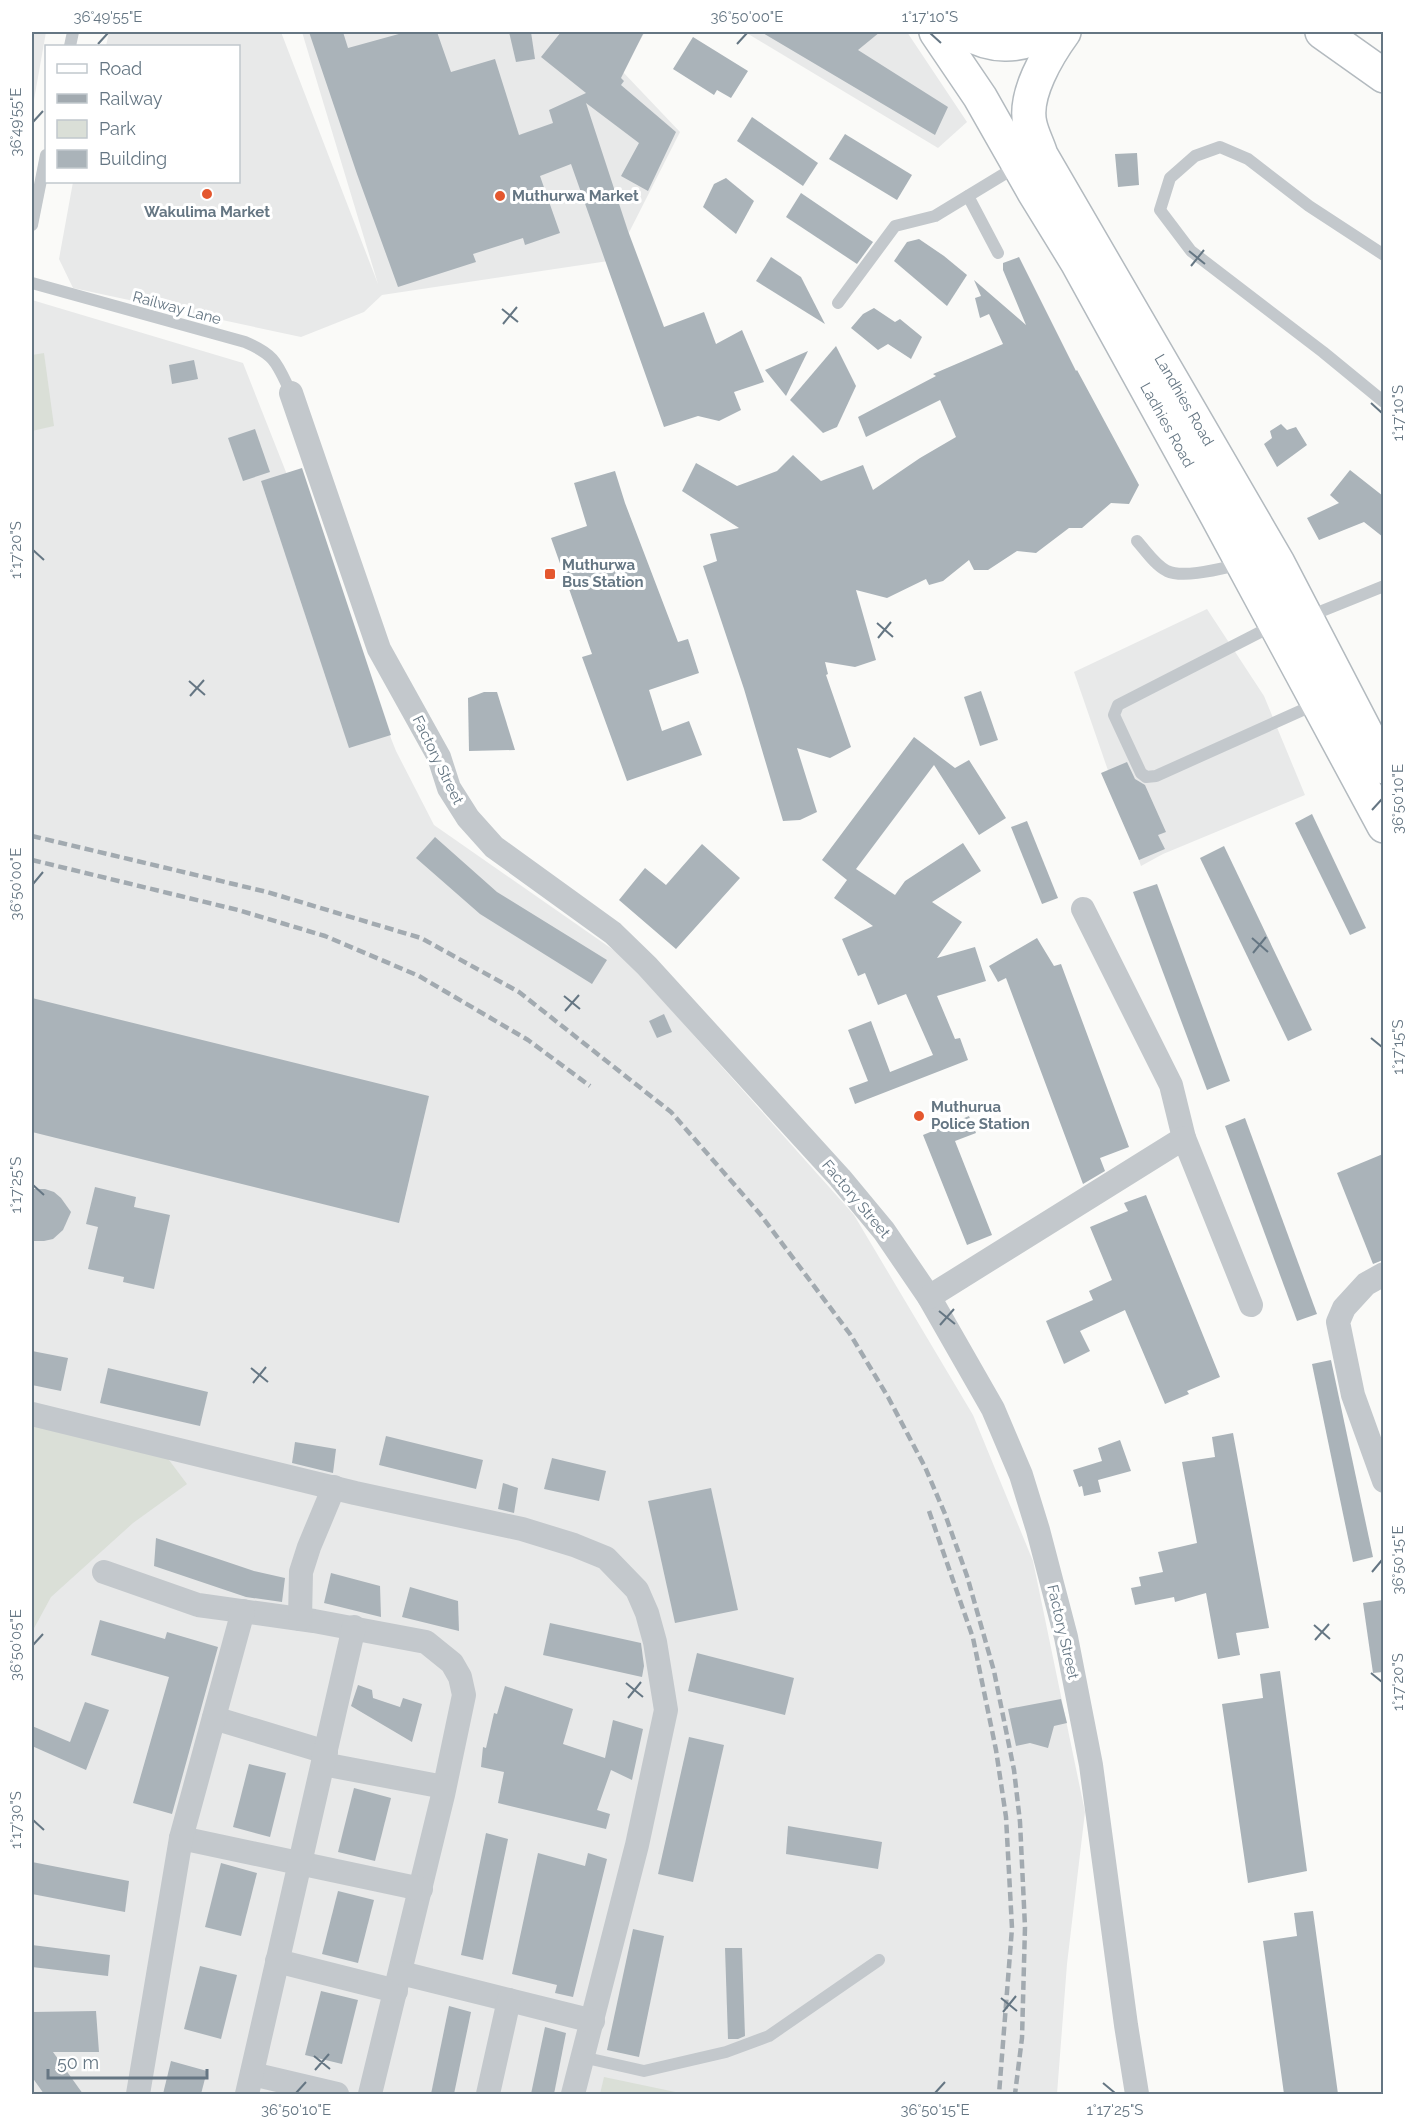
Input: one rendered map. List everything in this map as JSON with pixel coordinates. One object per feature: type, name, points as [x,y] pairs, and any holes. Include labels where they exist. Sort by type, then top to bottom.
[{"type":"main road","name":"Ladhies Road","points":[[936,32],[980,97],[1082,272],[1243,564],[1383,826]]},
{"type":"main road","points":[[965,32],[978,40],[1002,45],[1018,43],[1037,37],[1044,32]]},
{"type":"main road","name":"Landhies Road","points":[[1064,32],[1042,68],[1032,90],[1029,121],[1041,155],[1272,553],[1383,767]]},
{"type":"main road","points":[[1322,32],[1383,76]]},
{"type":"street","name":"Factory Street","points":[[291,393],[379,650],[439,757],[449,788],[468,818],[494,847],[613,933],[647,966],[840,1178],[884,1231],[929,1297],[993,1409],[1021,1474],[1066,1637],[1091,1765],[1137,2094]]},
{"type":"street","points":[[1083,909],[1171,1085],[1184,1138],[1251,1305]]},
{"type":"street","points":[[929,1297],[1184,1138]]},
{"type":"street","points":[[1383,1274],[1366,1284],[1344,1308],[1338,1322],[1353,1395],[1383,1481]]},
{"type":"street","points":[[32,1414],[334,1487],[522,1528],[606,1558],[637,1590],[647,1613],[666,1710],[637,1845],[573,2094]]},
{"type":"street","points":[[300,1619],[302,1572],[309,1547],[334,1487]]},
{"type":"street","points":[[104,1572],[198,1605],[300,1619],[426,1642],[452,1663],[460,1677],[464,1695],[421,1889],[370,2094]]},
{"type":"street","points":[[138,2094],[182,1838],[243,1611]]},
{"type":"street","points":[[336,2094],[249,2084],[354,1628]]},
{"type":"street","points":[[214,1718],[324,1758],[444,1787]]},
{"type":"street","points":[[182,1838],[421,1889]]},
{"type":"street","points":[[278,1961],[509,2000],[593,2021]]},
{"type":"street","points":[[488,2094],[509,2000]]},
{"type":"lane","points":[[1383,255],[1309,206],[1248,159],[1220,147],[1194,156],[1170,178],[1160,210],[1191,251],[1323,352],[1383,402]]},
{"type":"lane","points":[[32,225],[45,160]]},
{"type":"lane","points":[[837,303],[895,226],[935,216],[1020,165]]},
{"type":"lane","points":[[968,196],[998,253]]},
{"type":"lane","name":"Railway Lane","points":[[32,283],[245,342],[265,350],[279,367],[291,393]]},
{"type":"lane","points":[[1137,541],[1158,565],[1169,573],[1191,573],[1243,564]]},
{"type":"lane","points":[[1307,617],[1383,586]]},
{"type":"lane","points":[[1275,625],[1118,705],[1114,715],[1141,773],[1146,777],[1156,776],[1317,703]]},
{"type":"lane","points":[[582,2057],[644,2071],[726,2052],[769,2037],[879,1960]]},
{"type":"shaded area","points":[[32,32],[46,32],[32,111]]},
{"type":"shaded area","points":[[109,32],[281,32],[378,284],[302,32],[645,32],[622,71],[680,132],[615,260],[382,295],[364,312],[301,337],[73,288],[59,259],[73,183],[240,183],[240,45],[106,45]]},
{"type":"shaded area","points":[[745,32],[907,32],[967,122],[938,148]]},
{"type":"shaded area","points":[[32,300],[243,363],[396,751],[434,825],[625,958],[854,1215],[973,1415],[1033,1561],[1085,1812],[1067,1964],[1057,2094],[32,2094]]},
{"type":"shaded area","points":[[1207,609],[1264,696],[1305,795],[1163,854],[1141,866],[1074,672]]},
{"type":"green space","points":[[44,353],[54,426],[32,431],[32,355]]},
{"type":"green space","points":[[32,1422],[163,1452],[187,1484],[133,1523],[51,1597],[32,1632]]},
{"type":"green space","points":[[604,2077],[685,2094],[600,2094]]},
{"type":"building","name":"Muthurwa Market","points":[[309,32],[343,32],[348,48],[406,32],[437,32],[451,72],[495,59],[519,135],[553,123],[549,110],[586,93],[541,57],[561,32],[644,32],[621,78],[624,81],[621,85],[676,132],[648,191],[621,176],[639,143],[586,103],[628,231],[664,327],[704,312],[716,344],[742,330],[764,382],[734,392],[741,410],[719,421],[698,416],[664,427],[571,164],[540,176],[560,233],[525,245],[523,238],[473,254],[476,262],[398,287]]},
{"type":"building","points":[[509,32],[531,32],[535,59],[516,62]]},
{"type":"building","points":[[761,32],[880,32],[858,50],[948,107],[935,135]]},
{"type":"building","points":[[693,37],[748,71],[731,98],[717,90],[714,95],[673,69]]},
{"type":"building","points":[[752,117],[818,163],[803,186],[737,141]]},
{"type":"building","points":[[845,134],[912,175],[897,200],[829,159]]},
{"type":"building","points":[[1137,153],[1139,185],[1118,187],[1115,154]]},
{"type":"building","points":[[726,178],[754,201],[736,234],[703,207],[714,184]]},
{"type":"building","points":[[801,193],[873,242],[857,264],[786,217]]},
{"type":"building","points":[[919,239],[967,275],[947,306],[894,261],[907,242]]},
{"type":"building","points":[[771,257],[801,277],[825,324],[756,281]]},
{"type":"building","points":[[1019,257],[1076,371],[1139,485],[1129,504],[1111,503],[1082,528],[1069,528],[1036,553],[1017,551],[988,570],[974,570],[969,560],[943,581],[929,585],[926,579],[887,598],[856,590],[876,660],[855,667],[825,662],[828,674],[826,675],[851,747],[830,758],[797,748],[817,812],[800,820],[783,821],[744,689],[703,566],[717,561],[710,534],[739,528],[682,491],[696,463],[737,486],[777,471],[793,455],[821,481],[863,465],[873,490],[956,437],[940,400],[866,437],[858,417],[936,376],[933,374],[1003,344],[989,314],[980,318],[975,298],[981,296],[974,280],[1026,325],[1003,270],[1003,263]]},
{"type":"building","points":[[874,308],[895,322],[900,319],[922,337],[911,359],[888,344],[878,350],[851,328],[863,314]]},
{"type":"building","points":[[836,346],[856,386],[837,427],[823,433],[790,400]]},
{"type":"building","points":[[808,351],[786,396],[765,370]]},
{"type":"building","points":[[194,360],[198,379],[172,384],[169,365]]},
{"type":"building","points":[[1281,424],[1287,430],[1296,427],[1307,445],[1277,467],[1264,444],[1272,438],[1270,431]]},
{"type":"building","points":[[255,429],[270,472],[243,481],[228,438]]},
{"type":"building","points":[[302,468],[391,735],[349,748],[261,481]]},
{"type":"building","points":[[1350,470],[1383,496],[1383,537],[1364,522],[1319,540],[1307,518],[1339,503],[1330,495]]},
{"type":"building","points":[[615,471],[678,642],[688,639],[699,673],[649,690],[662,731],[689,721],[702,755],[627,781],[582,657],[592,654],[551,538],[587,526],[574,483]]},
{"type":"building","points":[[981,691],[998,740],[980,746],[964,697]]},
{"type":"building","points":[[484,692],[497,692],[515,750],[469,751],[468,698]]},
{"type":"building","points":[[914,737],[955,768],[969,760],[1006,818],[979,835],[934,765],[856,869],[895,895],[905,881],[963,843],[981,871],[932,902],[962,922],[937,958],[975,947],[986,981],[937,996],[955,1039],[960,1038],[968,1060],[855,1104],[849,1088],[868,1081],[848,1030],[871,1021],[890,1072],[933,1055],[906,994],[878,1005],[865,973],[858,976],[842,939],[873,926],[834,898],[847,880],[822,860]]},
{"type":"building","points":[[1127,762],[1135,779],[1145,785],[1166,832],[1158,835],[1165,849],[1139,860],[1101,773]]},
{"type":"building","points":[[1312,814],[1366,928],[1350,935],[1295,823]]},
{"type":"building","points":[[1027,821],[1058,898],[1042,904],[1011,827]]},
{"type":"building","points":[[435,837],[497,892],[607,960],[592,984],[480,914],[416,858]]},
{"type":"building","points":[[702,844],[740,878],[676,949],[619,900],[645,868],[666,885]]},
{"type":"building","points":[[1224,846],[1312,1030],[1288,1041],[1200,858]]},
{"type":"building","points":[[1157,884],[1230,1081],[1207,1090],[1133,892]]},
{"type":"building","points":[[1037,938],[1054,966],[1061,964],[1129,1147],[1100,1158],[1105,1171],[1083,1184],[1006,978],[998,982],[989,966]]},
{"type":"building","points":[[32,998],[429,1096],[399,1223],[32,1132]]},
{"type":"building","points":[[664,1014],[672,1032],[657,1038],[649,1021]]},
{"type":"building","points":[[969,1116],[976,1133],[955,1141],[992,1235],[967,1245],[923,1135]]},
{"type":"building","points":[[1245,1118],[1317,1314],[1297,1321],[1225,1126]]},
{"type":"building","points":[[1383,1154],[1383,1260],[1373,1264],[1337,1173]]},
{"type":"building","points":[[95,1187],[136,1197],[134,1207],[170,1215],[154,1289],[123,1282],[124,1277],[88,1269],[98,1227],[86,1224]]},
{"type":"building","points":[[32,1189],[54,1192],[71,1212],[63,1230],[53,1239],[32,1241]]},
{"type":"building","points":[[1146,1195],[1220,1377],[1187,1391],[1189,1394],[1165,1404],[1125,1310],[1080,1331],[1090,1351],[1064,1364],[1046,1321],[1093,1300],[1089,1291],[1112,1280],[1090,1227],[1128,1211],[1124,1203]]},
{"type":"building","points":[[32,1351],[68,1358],[61,1391],[32,1385]]},
{"type":"building","points":[[1331,1360],[1373,1557],[1353,1562],[1312,1364]]},
{"type":"building","points":[[108,1368],[208,1392],[200,1426],[100,1403]]},
{"type":"building","points":[[1233,1433],[1269,1628],[1236,1633],[1240,1655],[1218,1659],[1206,1593],[1175,1602],[1174,1597],[1135,1605],[1131,1588],[1141,1586],[1139,1577],[1163,1572],[1158,1552],[1197,1543],[1182,1462],[1215,1457],[1212,1437]]},
{"type":"building","points":[[386,1436],[483,1460],[476,1489],[379,1465]]},
{"type":"building","points":[[1120,1440],[1131,1471],[1098,1480],[1101,1492],[1084,1496],[1082,1486],[1079,1487],[1073,1470],[1102,1461],[1098,1448]]},
{"type":"building","points":[[295,1442],[336,1449],[333,1473],[292,1463]]},
{"type":"building","points":[[552,1458],[606,1471],[599,1501],[544,1489]]},
{"type":"building","points":[[503,1483],[518,1488],[514,1513],[498,1509]]},
{"type":"building","points":[[711,1488],[738,1610],[675,1623],[648,1501]]},
{"type":"building","points":[[156,1538],[254,1571],[285,1578],[282,1602],[246,1597],[154,1566]]},
{"type":"building","points":[[331,1573],[380,1586],[381,1617],[324,1603]]},
{"type":"building","points":[[410,1587],[458,1601],[459,1631],[402,1617]]},
{"type":"building","points":[[1383,1600],[1383,1672],[1373,1673],[1363,1603]]},
{"type":"building","points":[[100,1620],[165,1639],[167,1632],[218,1647],[172,1814],[133,1803],[169,1677],[91,1655]]},
{"type":"building","points":[[550,1623],[641,1643],[644,1666],[642,1677],[543,1655]]},
{"type":"building","points":[[697,1653],[794,1678],[785,1715],[688,1691]]},
{"type":"building","points":[[1280,1671],[1307,1871],[1248,1883],[1222,1704],[1263,1698],[1260,1674]]},
{"type":"building","points":[[358,1685],[372,1690],[373,1698],[400,1707],[403,1698],[422,1704],[412,1742],[351,1706]]},
{"type":"building","points":[[505,1686],[573,1709],[563,1744],[605,1758],[613,1720],[643,1729],[632,1780],[611,1770],[597,1810],[610,1814],[606,1829],[498,1803],[504,1772],[481,1767],[483,1747],[486,1748],[494,1713],[497,1714]]},
{"type":"building","points":[[1061,1699],[1067,1723],[1054,1726],[1048,1748],[1030,1743],[1016,1746],[1008,1709]]},
{"type":"building","points":[[85,1702],[109,1710],[86,1770],[32,1746],[32,1726],[70,1742]]},
{"type":"building","points":[[689,1737],[724,1745],[693,1882],[658,1874]]},
{"type":"building","points":[[249,1764],[286,1773],[270,1837],[233,1827]]},
{"type":"building","points":[[354,1788],[391,1798],[375,1861],[338,1852]]},
{"type":"building","points":[[788,1826],[882,1842],[878,1869],[786,1854]]},
{"type":"building","points":[[486,1833],[508,1839],[483,1960],[461,1955]]},
{"type":"building","points":[[538,1853],[585,1866],[588,1853],[607,1859],[573,1997],[555,1993],[557,1985],[512,1974]]},
{"type":"building","points":[[32,1862],[129,1881],[125,1912],[32,1894]]},
{"type":"building","points":[[221,1863],[257,1873],[241,1936],[205,1927]]},
{"type":"building","points":[[338,1891],[374,1900],[358,1963],[322,1954]]},
{"type":"building","points":[[1313,1911],[1338,2094],[1284,2094],[1263,1941],[1297,1936],[1294,1913]]},
{"type":"building","points":[[633,1929],[664,1936],[639,2057],[607,2050]]},
{"type":"building","points":[[32,1945],[110,1955],[108,1976],[32,1967]]},
{"type":"building","points":[[725,1948],[742,1948],[745,2036],[738,2039],[728,2039]]},
{"type":"building","points":[[200,1966],[237,1975],[221,2039],[184,2029]]},
{"type":"building","points":[[321,1991],[358,2000],[342,2064],[305,2055]]},
{"type":"building","points":[[449,2006],[471,2012],[454,2094],[431,2094]]},
{"type":"building","points":[[96,2011],[99,2052],[53,2052],[83,2094],[44,2094],[32,2077],[32,2012]]},
{"type":"building","points":[[545,2027],[566,2033],[554,2094],[531,2094]]},
{"type":"building","points":[[171,2061],[207,2071],[201,2094],[163,2094]]},
{"type":"railway","points":[[32,836],[267,892],[421,938],[519,992],[671,1112],[760,1214],[850,1334],[888,1397],[925,1467],[967,1576],[994,1671],[1014,1770],[1020,1822],[1025,1927],[1022,2038],[1015,2094]]},
{"type":"railway","points":[[32,860],[238,910],[325,936],[419,976],[528,1040],[590,1086]]},
{"type":"railway","points":[[929,1511],[973,1638],[996,1750],[1006,1817],[1012,1928],[999,2094]]},
{"type":"place","name":"Wakulima Market","points":[[207,194]]},
{"type":"place","name":"Muthurwa Market","points":[[500,196]]},
{"type":"place","name":"Muthurwa Bus Station","points":[[550,574]]},
{"type":"place","name":"Muthurua Police Station","points":[[919,1116]]}]
